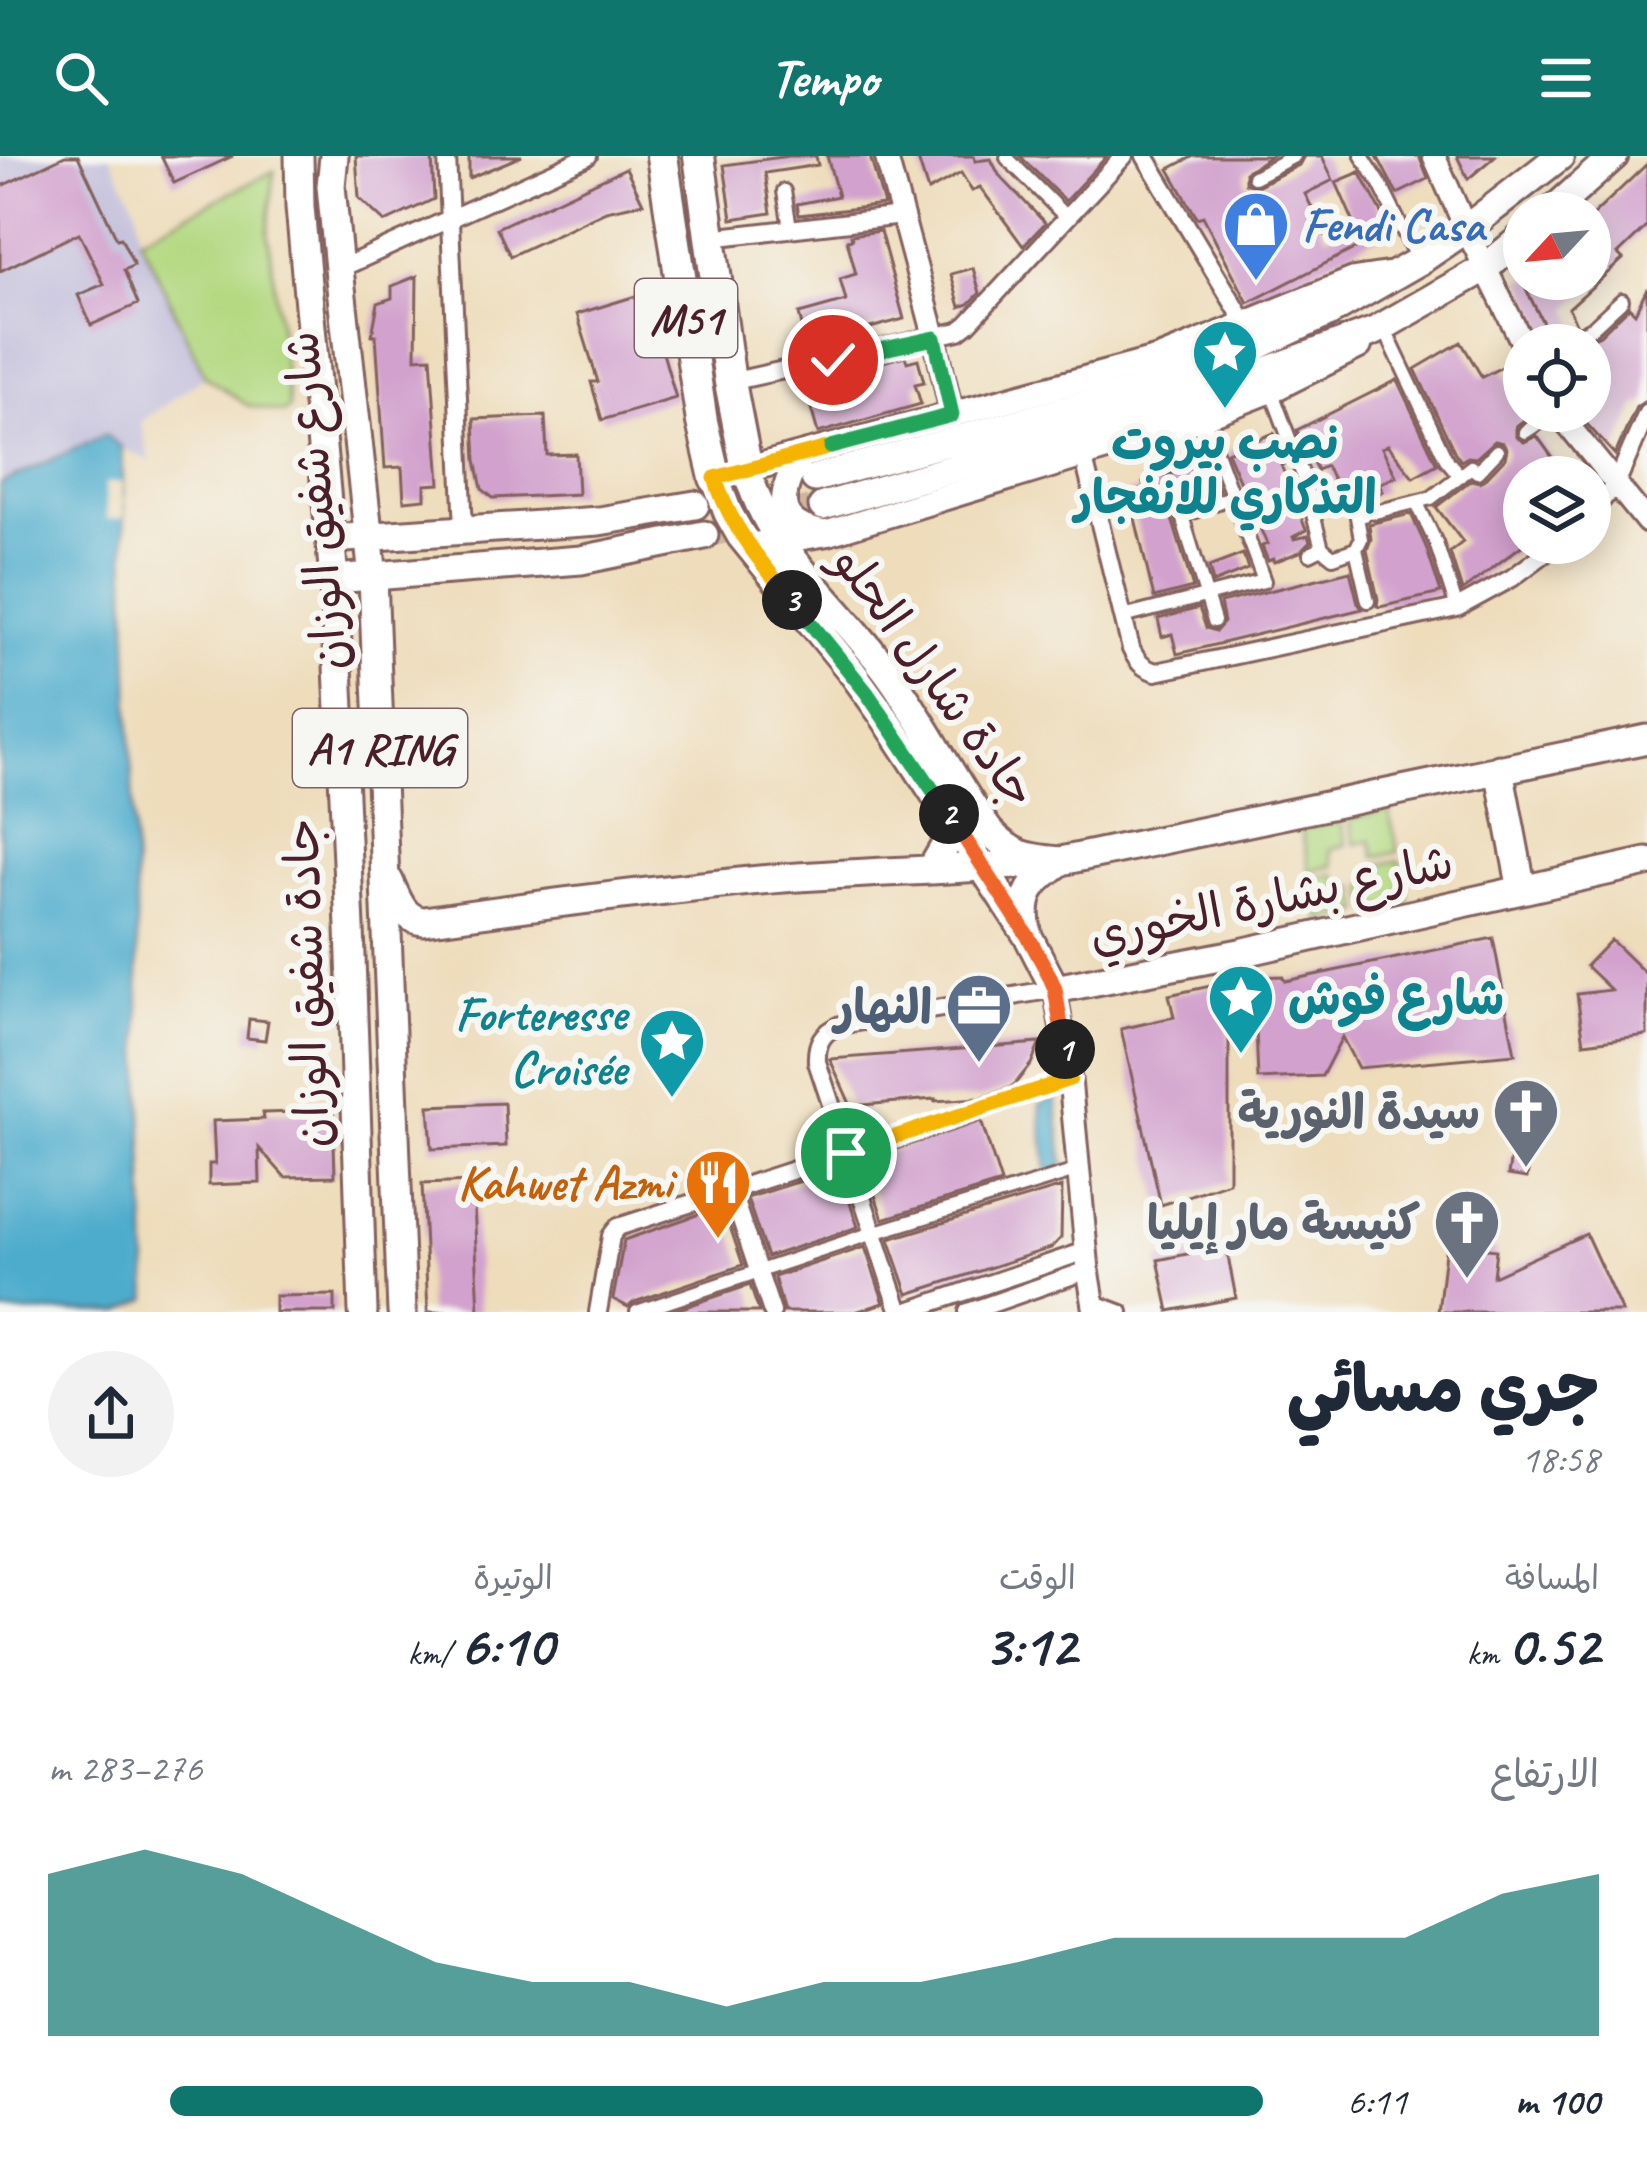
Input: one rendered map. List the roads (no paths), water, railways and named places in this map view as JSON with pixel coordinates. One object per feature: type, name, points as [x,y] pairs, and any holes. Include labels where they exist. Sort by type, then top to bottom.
[{"type":"highway","name":"جادة شارل الحلو","points":[[662,156],[702,422],[715,478]]},
{"type":"highway","name":"جادة شارل الحلو","points":[[699,156],[746,470]]},
{"type":"main road","name":"شارع شفيق الوزان","points":[[299,156],[334,579]]},
{"type":"main road","name":"شارع شفيق الوزان","points":[[334,156],[339,269],[373,577],[402,1312]]},
{"type":"main road","points":[[817,493],[1202,370],[1330,312],[1466,229],[1559,156]]},
{"type":"main road","points":[[1574,192],[1614,156]]},
{"type":"main road","points":[[817,493],[1175,405],[1379,329],[1503,253]]},
{"type":"main road","points":[[748,546],[779,542],[817,493],[952,415],[1160,359],[1354,280],[1407,268]]},
{"type":"main road","points":[[715,478],[746,470],[817,493],[1083,455],[1271,390],[1345,355],[1379,329]]},
{"type":"main road","name":"جادة شارل الحلو","points":[[746,470],[753,495],[779,542],[888,672],[989,831],[1029,859],[1061,861]]},
{"type":"main road","name":"جادة شارل الحلو","points":[[715,478],[748,546],[852,672],[1029,938],[1055,989]]},
{"type":"main road","points":[[331,539],[598,521],[695,506]]},
{"type":"main road","points":[[334,579],[581,560],[704,535]]},
{"type":"main road","name":"جادة شفيق الوزان","points":[[334,579],[363,1312]]},
{"type":"main road","points":[[385,874],[406,913],[424,921],[763,880],[1061,861],[1647,739]]},
{"type":"main road","points":[[1499,770],[1522,890]]},
{"type":"main road","points":[[932,868],[945,846],[950,815]]},
{"type":"main road","points":[[1029,938],[1024,912],[1027,894],[1061,861]]},
{"type":"main road","name":"شارع بشارة الخوري","points":[[1055,989],[1240,953],[1647,862]]},
{"type":"street","points":[[447,156],[464,530]]},
{"type":"street","points":[[339,269],[588,156]]},
{"type":"street","points":[[886,156],[952,415]]},
{"type":"street","points":[[730,382],[958,331],[1124,156]]},
{"type":"street","points":[[1145,156],[1247,326]]},
{"type":"street","points":[[1254,177],[1294,156]]},
{"type":"street","points":[[1362,156],[1380,184],[1407,268]]},
{"type":"street","points":[[1434,156],[1513,324]]},
{"type":"street","points":[[1007,158],[1067,218]]},
{"type":"street","points":[[784,191],[790,228]]},
{"type":"street","points":[[710,238],[902,216]]},
{"type":"street","points":[[1596,324],[1622,299]]},
{"type":"street","points":[[1379,329],[1445,459],[1460,476]]},
{"type":"street","points":[[1271,390],[1302,473],[1316,551],[1333,557],[1355,549],[1361,539],[1357,517],[1431,498],[1472,467],[1477,472],[1497,451]]},
{"type":"street","points":[[1611,490],[1647,413]]},
{"type":"street","points":[[1123,617],[1264,581],[1203,417]]},
{"type":"street","points":[[1574,432],[1647,522]]},
{"type":"street","points":[[1083,455],[1137,662],[1156,672],[1457,608],[1530,564]]},
{"type":"street","points":[[1214,621],[1182,516],[1233,496]]},
{"type":"street","points":[[1417,503],[1457,608]]},
{"type":"street","points":[[1355,549],[1368,601]]},
{"type":"street","points":[[1055,989],[1070,1079],[1094,1307],[1122,1312]]},
{"type":"street","name":"شارع بشارة الخوري","points":[[846,1153],[817,1062],[819,1041],[831,1028],[1055,989]]},
{"type":"street","points":[[598,1312],[611,1236],[618,1227],[1070,1079]]},
{"type":"street","points":[[846,1153],[903,1312],[1087,1260]]},
{"type":"street","points":[[638,1312],[1078,1170]]},
{"type":"street","points":[[731,1190],[772,1312]]},
{"type":"street","points":[[968,1312],[990,1308],[1087,1260]]},
{"type":"water","points":[[105,435],[122,448],[148,1299],[120,1312],[0,1312],[0,484]]},
{"type":"water","points":[[1056,1098],[1064,1167],[1047,1173],[1040,1104]]},
{"type":"tunnel","points":[[704,535],[823,506]]},
{"type":"place","name":"Fendi Casa","points":[[1256,283]]},
{"type":"place","name":"نصب بيروت التذكاري للانفجار","points":[[1225,411]]},
{"type":"place","name":"شارع فوش","points":[[1241,1056]]},
{"type":"place","name":"النهار","points":[[979,1065]]},
{"type":"place","name":"Forteresse Croisée","points":[[672,1100]]},
{"type":"place","name":"سيدة النورية","points":[[1526,1170]]},
{"type":"place","name":"Kahwet Azmi","points":[[718,1241]]},
{"type":"place","name":"كنيسة مار إيليا","points":[[1467,1281]]}]
